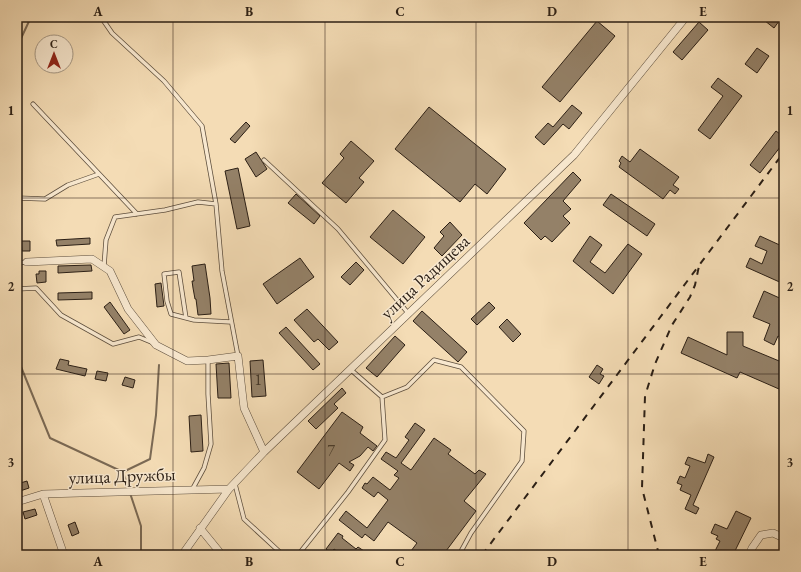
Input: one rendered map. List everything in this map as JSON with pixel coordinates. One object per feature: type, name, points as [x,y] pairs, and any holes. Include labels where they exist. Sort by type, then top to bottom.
[{"type":"street","name":"улица Радищева","points":[[182,555],[200,528],[232,486],[264,452],[574,155],[686,17]]},
{"type":"street","points":[[27,262],[92,259],[110,271],[128,309],[156,346],[187,361],[238,356],[244,408],[264,452]]},
{"type":"street","name":"улица Дружбы","points":[[17,502],[43,494],[192,490],[232,486]]},
{"type":"street","points":[[43,494],[64,555]]},
{"type":"street","points":[[200,528],[222,555]]},
{"type":"street","points":[[749,555],[761,535],[774,533],[784,538]]},
{"type":"lane","points":[[101,17],[112,33],[164,81],[202,126],[216,204],[222,271],[238,356]]},
{"type":"lane","points":[[33,104],[137,214]]},
{"type":"lane","points":[[264,160],[338,229],[408,313]]},
{"type":"lane","points":[[17,198],[45,199],[68,185],[99,174]]},
{"type":"lane","points":[[103,267],[106,240],[115,217],[165,210],[198,202],[216,204]]},
{"type":"lane","points":[[17,263],[27,262]]},
{"type":"lane","points":[[186,318],[179,272],[164,274],[167,301],[171,314],[186,318],[194,320],[231,322]]},
{"type":"lane","points":[[17,289],[36,288],[61,315],[113,344],[139,337],[154,342]]},
{"type":"lane","points":[[192,490],[204,468],[211,444],[208,394],[208,360]]},
{"type":"lane","points":[[382,398],[407,387],[434,360],[461,367],[524,431],[522,461],[472,533],[459,555]]},
{"type":"lane","points":[[298,555],[348,492],[385,440],[382,398],[350,369]]},
{"type":"lane","points":[[232,486],[244,519],[283,555]]},
{"type":"building","points":[[760,17],[782,17],[774,28]]},
{"type":"building","points":[[597,21],[615,36],[560,102],[542,87]]},
{"type":"building","points":[[699,22],[708,30],[682,60],[673,52]]},
{"type":"building","points":[[757,48],[769,56],[757,73],[745,64]]},
{"type":"building","points":[[718,78],[742,96],[710,139],[698,130],[723,96],[711,87]]},
{"type":"building","points":[[572,105],[582,113],[569,129],[563,124],[544,145],[535,137],[548,123],[553,127]]},
{"type":"building","points":[[429,107],[506,169],[487,194],[475,184],[460,202],[395,149]]},
{"type":"building","points":[[246,122],[250,126],[235,143],[230,139]]},
{"type":"building","points":[[776,131],[784,137],[784,142],[760,173],[750,165]]},
{"type":"building","points":[[351,141],[374,161],[359,178],[364,182],[346,203],[322,183],[344,158],[340,154]]},
{"type":"building","points":[[640,149],[679,177],[673,185],[679,189],[675,194],[670,190],[663,199],[619,167],[621,163],[619,161],[622,156],[630,162]]},
{"type":"building","points":[[256,152],[267,169],[256,177],[245,159]]},
{"type":"building","points":[[238,168],[250,226],[237,229],[225,171]]},
{"type":"building","points":[[573,172],[581,180],[563,201],[571,209],[563,216],[570,223],[552,242],[545,236],[541,240],[524,223]]},
{"type":"building","points":[[296,194],[320,216],[314,224],[288,203]]},
{"type":"building","points":[[611,194],[655,224],[647,236],[603,205]]},
{"type":"building","points":[[393,210],[425,237],[403,264],[370,237]]},
{"type":"building","points":[[450,222],[462,235],[442,256],[434,248],[444,236],[440,232]]},
{"type":"building","points":[[590,236],[602,245],[590,262],[605,273],[628,244],[642,254],[613,294],[573,261]]},
{"type":"building","points":[[760,236],[784,247],[784,284],[746,267],[750,258],[762,264],[767,251],[755,246]]},
{"type":"building","points":[[90,238],[90,244],[57,246],[56,240]]},
{"type":"building","points":[[21,241],[30,241],[30,251],[22,251]]},
{"type":"building","points":[[300,258],[314,277],[277,304],[263,284]]},
{"type":"building","points":[[356,262],[364,270],[350,285],[341,277]]},
{"type":"building","points":[[205,264],[211,314],[198,315],[192,281],[194,281],[192,266]]},
{"type":"building","points":[[91,265],[92,271],[58,273],[58,266]]},
{"type":"building","points":[[39,271],[46,271],[46,282],[37,283],[36,274],[39,274]]},
{"type":"building","points":[[161,283],[164,306],[157,307],[155,284]]},
{"type":"building","points":[[764,291],[784,300],[784,339],[778,336],[774,345],[764,340],[770,324],[753,317]]},
{"type":"building","points":[[92,292],[92,299],[58,300],[58,293]]},
{"type":"building","points":[[110,302],[130,330],[124,334],[104,307]]},
{"type":"building","points":[[489,302],[495,308],[477,325],[471,319]]},
{"type":"building","points":[[307,309],[338,342],[329,350],[318,339],[314,342],[294,320]]},
{"type":"building","points":[[422,311],[467,352],[458,362],[413,321]]},
{"type":"building","points":[[507,319],[521,334],[513,342],[499,327]]},
{"type":"building","points":[[286,327],[320,364],[313,370],[279,333]]},
{"type":"building","points":[[727,332],[743,332],[743,346],[784,363],[784,378],[779,389],[740,372],[737,378],[681,353],[688,337],[727,355]]},
{"type":"building","points":[[395,336],[405,345],[377,377],[366,368]]},
{"type":"building","points":[[60,359],[69,361],[68,365],[87,369],[85,376],[56,369]]},
{"type":"building","points":[[263,360],[266,396],[252,397],[250,361]]},
{"type":"building","points":[[229,363],[231,398],[218,398],[216,364]]},
{"type":"building","points":[[597,365],[603,369],[600,374],[604,376],[599,384],[589,377]]},
{"type":"building","points":[[97,371],[108,373],[106,381],[95,379]]},
{"type":"building","points":[[125,377],[135,380],[133,388],[122,385]]},
{"type":"building","points":[[342,388],[346,393],[334,404],[338,408],[316,429],[308,421]]},
{"type":"building","points":[[342,412],[363,427],[360,433],[377,446],[373,451],[368,447],[360,456],[349,462],[354,465],[350,471],[339,463],[319,489],[297,472]]},
{"type":"building","points":[[201,415],[203,451],[191,452],[189,416]]},
{"type":"building","points":[[415,423],[425,430],[401,463],[411,470],[434,438],[451,450],[448,454],[475,474],[479,470],[486,474],[464,501],[476,511],[446,551],[452,555],[408,555],[417,543],[388,522],[374,541],[365,534],[362,538],[339,520],[346,511],[367,528],[388,500],[378,492],[374,497],[362,488],[365,483],[367,484],[373,477],[390,490],[399,478],[394,475],[398,471],[381,459],[386,452],[396,458],[409,440],[405,437]]},
{"type":"building","points":[[708,454],[714,457],[693,505],[699,508],[696,514],[685,509],[691,495],[680,490],[682,485],[677,483],[680,476],[685,478],[690,466],[685,464],[688,457],[705,463]]},
{"type":"building","points":[[27,481],[29,488],[17,492],[17,484]]},
{"type":"building","points":[[35,509],[37,515],[25,519],[23,512]]},
{"type":"building","points":[[736,511],[751,518],[733,555],[713,555],[720,541],[716,539],[718,536],[711,533],[715,524],[727,529]]},
{"type":"building","points":[[75,522],[79,533],[72,536],[68,525]]},
{"type":"building","points":[[338,533],[356,549],[358,547],[364,551],[361,555],[342,555],[334,549],[331,553],[326,549]]},
{"type":"waterway","points":[[17,47],[31,17]]},
{"type":"waterway","points":[[17,357],[50,438],[123,472],[141,526],[141,555]]},
{"type":"waterway","points":[[123,472],[150,459],[156,415],[159,365]]},
{"type":"railway","points":[[482,555],[784,152]]},
{"type":"railway","points":[[659,555],[642,488],[645,396],[655,364],[672,325],[690,297],[695,285],[699,266]]}]
